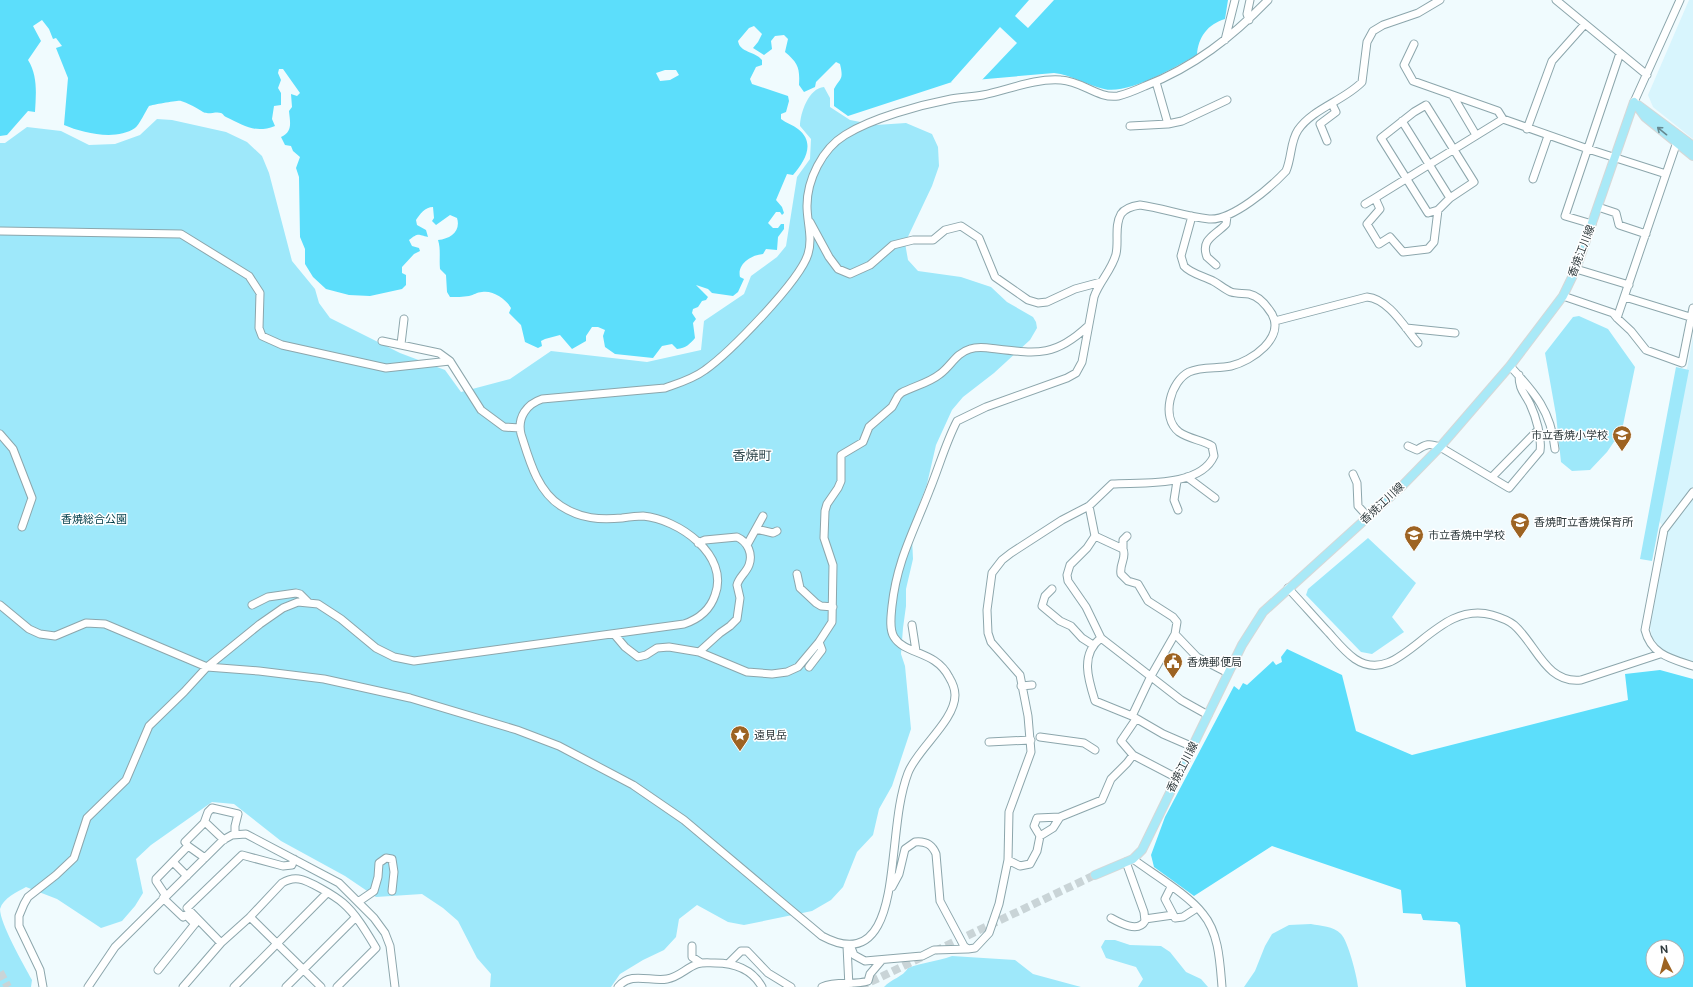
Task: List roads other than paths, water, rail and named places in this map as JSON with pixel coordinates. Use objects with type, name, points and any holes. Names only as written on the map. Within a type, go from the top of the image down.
[{"type":"main road","points":[[1634,102],[1644,117],[1693,156]]},
{"type":"main road","points":[[1634,102],[1650,112],[1693,146]]},
{"type":"main road","name":"香焼江川線","points":[[1095,875],[1130,860],[1144,846],[1228,673],[1263,612],[1368,517],[1440,447],[1510,366],[1563,296],[1576,269],[1634,102]]},
{"type":"street","points":[[1225,41],[1235,0]]},
{"type":"street","points":[[1248,20],[1247,14],[1250,0]]},
{"type":"street","points":[[43,987],[40,970],[20,930],[19,916],[28,897],[56,875],[74,858],[87,818],[126,780],[149,726],[207,667],[237,641],[283,608],[298,602],[318,604],[329,610],[376,648],[394,657],[414,661],[684,624],[694,621],[703,615],[713,600],[718,579],[713,558],[698,543],[664,520],[643,516],[598,519],[587,518],[560,506],[542,487],[528,458],[520,428],[520,422],[528,407],[542,398],[665,388],[684,382],[706,369],[736,343],[795,278],[808,254],[810,243],[808,190],[813,175],[821,160],[842,137],[857,128],[878,120],[950,100],[983,95],[1010,87],[1060,80],[1071,81],[1098,93],[1112,96],[1128,93],[1156,82],[1198,60],[1225,41],[1268,0]]},
{"type":"street","points":[[890,891],[899,815],[908,773],[913,762],[937,733],[955,699],[955,691],[948,674],[939,663],[930,656],[903,646],[893,634],[891,614],[895,584],[903,552],[955,425],[961,418],[973,412],[1055,383],[1076,373],[1082,362],[1094,298],[1101,282],[1114,262],[1118,245],[1118,226],[1120,216],[1126,210],[1140,205],[1210,219],[1227,216],[1244,206],[1280,177],[1289,162],[1293,141],[1299,128],[1362,82],[1367,42],[1373,31],[1383,25],[1418,13],[1440,0]]},
{"type":"street","points":[[1556,0],[1647,75]]},
{"type":"street","points":[[1634,102],[1680,0]]},
{"type":"street","points":[[1527,129],[1552,61],[1585,24]]},
{"type":"street","points":[[1414,44],[1404,65],[1413,81],[1498,111],[1503,119],[1527,129],[1666,174]]},
{"type":"street","points":[[1592,224],[1565,216],[1620,54]]},
{"type":"street","points":[[1156,82],[1168,124]]},
{"type":"street","points":[[1453,96],[1476,135]]},
{"type":"street","points":[[1130,126],[1168,124],[1182,121],[1227,100]]},
{"type":"street","points":[[1327,140],[1320,124],[1336,112],[1332,104]]},
{"type":"street","points":[[1426,105],[1453,150],[1474,182],[1450,198],[1438,210],[1428,213],[1381,138],[1402,121],[1426,105]]},
{"type":"street","points":[[1365,204],[1503,119]]},
{"type":"street","points":[[1402,121],[1450,198]]},
{"type":"street","points":[[1532,179],[1548,136]]},
{"type":"street","points":[[1617,318],[1676,142]]},
{"type":"street","points":[[1375,198],[1380,209],[1367,224],[1379,244],[1390,237],[1404,252],[1428,249],[1432,246],[1438,223],[1438,210]]},
{"type":"street","points":[[1598,207],[1616,213],[1619,225],[1646,234]]},
{"type":"street","points":[[849,946],[854,955],[865,961],[880,961],[922,956],[934,950],[975,948],[984,939],[992,926],[1008,860],[1010,812],[1031,756],[1028,716],[1019,672],[989,638],[987,610],[992,574],[1002,560],[1011,553],[1057,523],[1089,506],[1112,484],[1177,481],[1187,477],[1210,462],[1214,456],[1214,450],[1209,444],[1180,432],[1171,420],[1168,404],[1180,379],[1189,372],[1232,366],[1243,361],[1270,341],[1275,328],[1275,321],[1268,308],[1257,297],[1227,290],[1184,266],[1181,256],[1192,216]]},
{"type":"street","points":[[1216,265],[1207,257],[1206,244],[1209,237],[1226,224],[1227,216]]},
{"type":"street","points":[[808,218],[829,257],[838,269],[850,274],[870,265],[893,245],[913,240],[932,240],[945,230],[961,226],[979,238],[995,277],[1028,300],[1038,303],[1047,302],[1075,289],[1101,282]]},
{"type":"street","points":[[0,231],[181,234],[249,276],[260,293],[259,328],[262,336],[273,342],[386,368],[450,361]]},
{"type":"street","points":[[1576,269],[1629,285]]},
{"type":"street","points":[[1563,296],[1613,313],[1631,331],[1646,350],[1682,363],[1693,308]]},
{"type":"street","points":[[1275,321],[1324,307],[1368,297],[1378,299],[1387,306],[1418,343]]},
{"type":"street","points":[[1625,297],[1690,317]]},
{"type":"street","points":[[401,344],[404,319]]},
{"type":"street","points":[[614,634],[625,647],[638,658],[662,647],[682,648],[699,652],[736,669],[772,674],[787,672],[798,667],[819,642],[832,622],[833,565],[824,538],[825,511],[830,498],[838,488],[841,480],[840,461],[842,455],[863,442],[869,427],[892,407],[901,393],[939,375],[956,357],[967,350],[981,347],[1017,351],[1048,351],[1068,343],[1088,326]]},
{"type":"street","points":[[1406,328],[1455,333]]},
{"type":"street","points":[[382,341],[439,353],[450,361],[481,410],[504,427],[520,428]]},
{"type":"street","points":[[1510,366],[1544,406],[1553,431],[1555,449]]},
{"type":"street","points":[[1408,446],[1417,450],[1426,443],[1440,447],[1509,488],[1540,451],[1538,430],[1529,404],[1519,386],[1518,375]]},
{"type":"street","points":[[1492,477],[1538,430]]},
{"type":"street","points":[[0,434],[13,449],[32,498],[22,527]]},
{"type":"street","points":[[1353,474],[1357,483],[1358,506],[1368,517]]},
{"type":"street","points":[[1187,477],[1215,498]]},
{"type":"street","points":[[1177,481],[1174,500],[1178,510]]},
{"type":"street","points":[[1693,492],[1664,530],[1645,624],[1647,637],[1660,654],[1693,666]]},
{"type":"street","points":[[1089,506],[1095,536],[1087,548],[1070,565],[1067,574],[1068,581],[1086,607],[1101,638],[1181,700],[1208,715]]},
{"type":"street","points":[[747,545],[763,516]]},
{"type":"street","points":[[756,529],[773,533],[777,531]]},
{"type":"street","points":[[698,543],[733,536],[740,539],[747,545],[750,554],[749,564],[738,580],[737,585],[740,598],[737,619],[699,652]]},
{"type":"street","points":[[1095,536],[1123,549]]},
{"type":"street","points":[[1127,536],[1123,540],[1125,557],[1121,567],[1121,574],[1128,581],[1138,584],[1148,601],[1173,617],[1177,622],[1175,634],[1151,676],[1134,717],[1121,741],[1133,755],[1177,778]]},
{"type":"street","points":[[797,574],[800,588],[816,603],[822,606],[833,607]]},
{"type":"street","points":[[1288,588],[1347,653],[1369,666],[1378,667],[1394,661],[1436,628],[1449,620],[1478,613],[1491,615],[1514,625],[1553,673],[1568,681],[1581,680],[1660,654]]},
{"type":"street","points":[[1052,589],[1045,596],[1042,606],[1060,620],[1072,626],[1082,638],[1093,645]]},
{"type":"street","points":[[252,604],[268,598],[296,593],[300,594],[308,602]]},
{"type":"street","points":[[0,605],[30,629],[40,634],[55,636],[86,623],[105,624],[207,667],[259,671],[324,679],[402,696],[517,730],[559,746],[633,785],[684,820],[815,930],[830,940],[849,946],[866,940],[876,931],[890,891],[899,874],[905,850],[915,842],[921,841],[930,845],[936,854],[940,901],[957,934],[968,949]]},
{"type":"street","points":[[912,625],[916,651]]},
{"type":"street","points":[[1175,634],[1197,657],[1228,673]]},
{"type":"street","points":[[1101,638],[1093,645],[1086,671],[1095,701],[1134,717],[1193,747]]},
{"type":"street","points":[[808,667],[822,650],[819,642]]},
{"type":"street","points":[[1021,686],[1032,685]]},
{"type":"street","points":[[1040,737],[1084,743],[1095,750]]},
{"type":"street","points":[[989,742],[1031,740]]},
{"type":"street","points":[[1008,860],[1020,866],[1030,864],[1037,851],[1040,836],[1034,826],[1037,818],[1060,816],[1102,800],[1111,780],[1127,764],[1133,755]]},
{"type":"street","points":[[205,858],[188,846],[185,842],[205,822],[208,812],[212,808],[238,814],[235,834]]},
{"type":"street","points":[[1040,836],[1053,828],[1060,816]]},
{"type":"street","points":[[205,822],[224,840]]},
{"type":"street","points":[[88,987],[115,947],[205,858],[224,840],[235,834],[246,834],[339,883],[374,918],[385,933],[390,946],[395,987]]},
{"type":"street","points":[[188,846],[174,862],[156,878],[156,881],[165,897],[182,917],[186,915],[197,922],[221,943]]},
{"type":"street","points":[[197,922],[187,908],[242,855],[283,866],[292,865],[294,860]]},
{"type":"street","points":[[358,902],[374,891],[378,877],[379,863],[386,858],[392,860],[394,868],[392,891]]},
{"type":"street","points":[[1130,860],[1171,887],[1204,914],[1216,939],[1222,987]]},
{"type":"street","points":[[1111,918],[1131,926],[1144,924],[1145,919],[1130,860]]},
{"type":"street","points":[[174,862],[187,876]]},
{"type":"street","points":[[183,987],[221,943],[250,917],[282,883],[288,880],[302,879],[342,902],[376,948],[337,987]]},
{"type":"street","points":[[1171,887],[1165,899],[1175,918],[1183,917],[1197,908]]},
{"type":"street","points":[[234,987],[327,893]]},
{"type":"street","points":[[1145,919],[1173,915]]},
{"type":"street","points":[[250,917],[321,987]]},
{"type":"street","points":[[286,987],[355,918]]},
{"type":"street","points":[[158,970],[197,922]]},
{"type":"street","points":[[692,946],[692,957],[701,963]]},
{"type":"street","points":[[849,946],[849,985]]},
{"type":"street","points":[[729,963],[741,951],[747,951],[768,973],[791,987]]},
{"type":"street","points":[[822,987],[826,985],[849,985],[868,981],[870,974],[880,961]]},
{"type":"street","points":[[618,987],[622,982],[631,978],[669,979],[701,963],[729,963],[738,965],[748,971],[762,987]]},
{"type":"tunnel","points":[[935,951],[1095,875]]},
{"type":"tunnel","points":[[860,987],[924,956]]},
{"type":"tunnel","points":[[0,972],[8,987]]},
{"type":"place","name":"市立香焼小学校","points":[[1622,452]]},
{"type":"place","name":"香焼町立香焼保育所","points":[[1520,539]]},
{"type":"place","name":"市立香焼中学校","points":[[1414,552]]},
{"type":"place","name":"香焼郵便局","points":[[1173,679]]},
{"type":"place","name":"遠見岳","points":[[740,752]]},
{"type":"district","name":"香焼町","points":[[752,455]]},
{"type":"park label","name":"香焼総合公園","points":[[94,519]]}]
